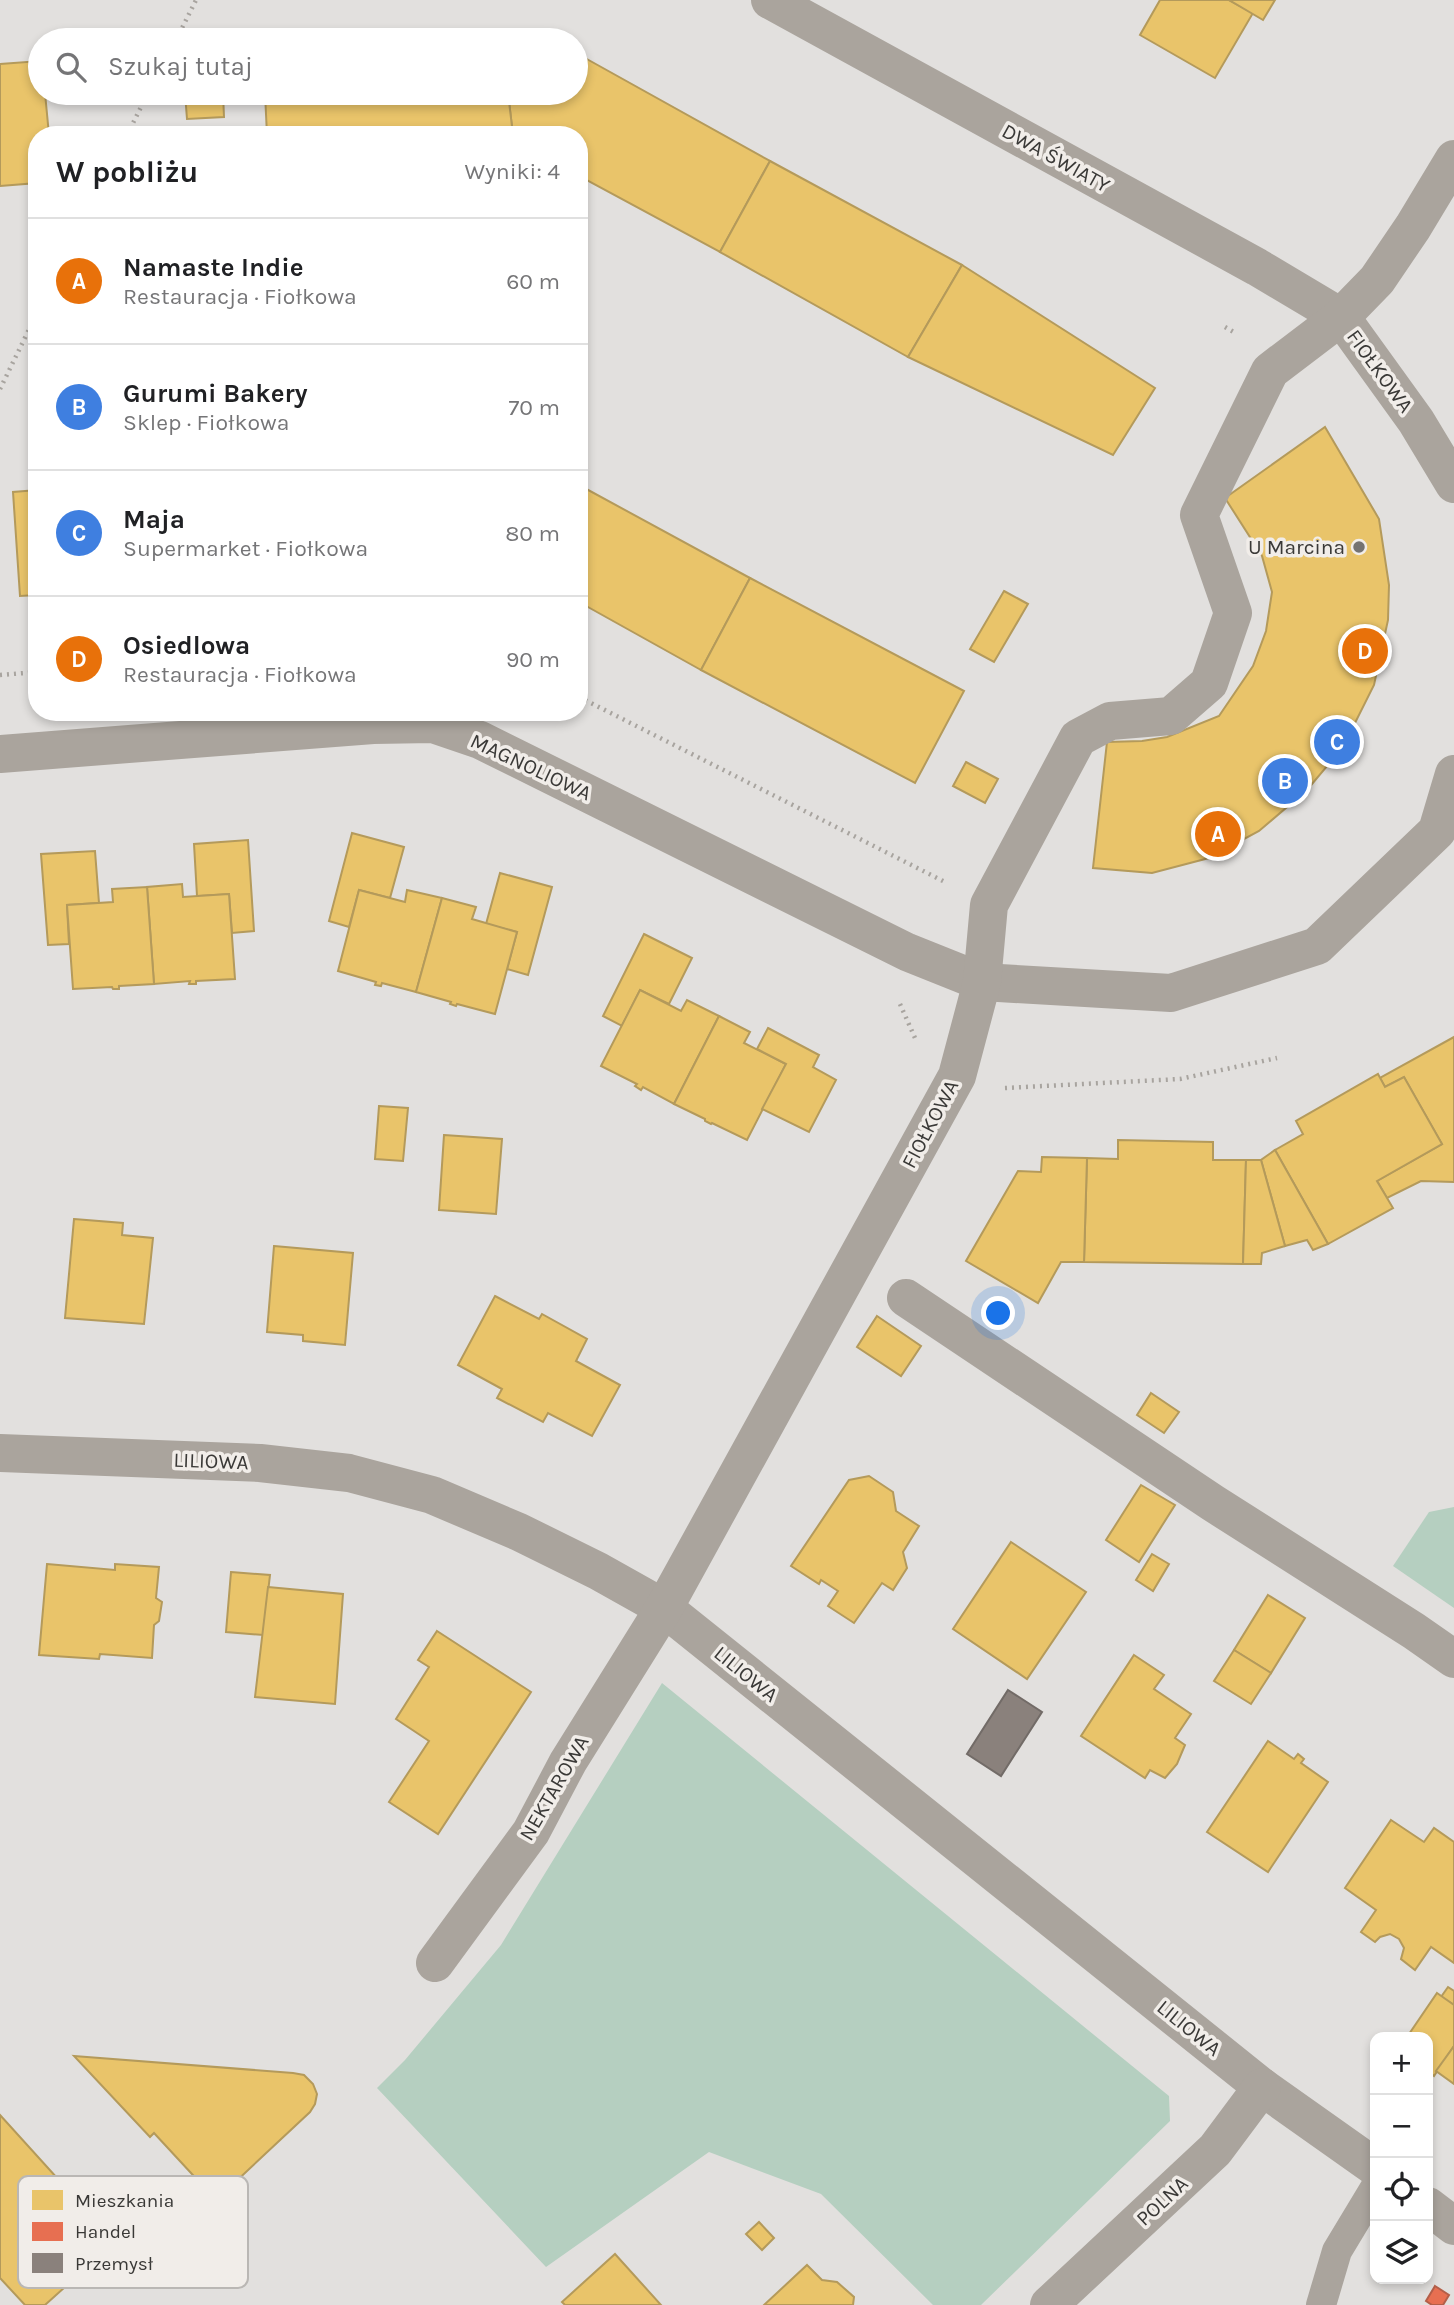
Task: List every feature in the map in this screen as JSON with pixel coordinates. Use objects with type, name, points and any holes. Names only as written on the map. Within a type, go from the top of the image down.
[{"type":"street","name":"DWA ŚWIATY","points":[[770,0],[1257,267],[1340,317]]},
{"type":"street","name":"FIOŁKOWA","points":[[1454,159],[1377,280],[1340,317],[1416,421],[1454,484]]},
{"type":"street","points":[[989,905],[1078,738],[1110,721],[1171,716],[1209,682],[1233,613],[1199,515],[1270,371],[1340,317]]},
{"type":"street","name":"MAGNOLIOWA","points":[[0,754],[373,725],[433,724],[480,740],[907,952],[982,982]]},
{"type":"street","points":[[982,982],[1171,993],[1317,946],[1445,836],[1454,774]]},
{"type":"street","name":"FIOŁKOWA","points":[[664,1608],[957,1076],[982,982],[989,905]]},
{"type":"street","points":[[906,1298],[1213,1503],[1454,1659]]},
{"type":"street","name":"LILIOWA","points":[[0,1453],[260,1463],[349,1473],[432,1495],[519,1532],[598,1571],[664,1608],[1262,2087],[1370,2163]]},
{"type":"street","name":"NEKTAROWA","points":[[435,1963],[531,1832],[568,1762],[664,1608]]},
{"type":"street","name":"POLNA","points":[[1049,2305],[1215,2150],[1262,2087]]},
{"type":"street","points":[[1433,2210],[1454,2226]]},
{"type":"lane","points":[[1321,2305],[1337,2250],[1370,2196]]},
{"type":"path","points":[[182,28],[196,0]]},
{"type":"path","points":[[132,126],[142,105]]},
{"type":"path","points":[[0,389],[28,331]]},
{"type":"path","points":[[0,675],[28,673]]},
{"type":"path","points":[[588,702],[989,905]]},
{"type":"path","points":[[999,1088],[1180,1079],[1277,1058]]},
{"type":"green space","points":[[1454,1507],[1454,1608],[1393,1566],[1429,1512]]},
{"type":"green space","points":[[662,1683],[1169,2096],[1170,2121],[981,2305],[933,2305],[821,2194],[709,2152],[546,2267],[377,2088],[405,2060],[501,1945]]},
{"type":"building: Mieszkania","points":[[1160,0],[1229,0],[1253,13],[1215,78],[1140,35]]},
{"type":"building: Mieszkania","points":[[1229,0],[1275,0],[1263,20]]},
{"type":"building: Mieszkania","points":[[588,60],[770,161],[720,252],[588,181],[588,126],[512,126],[509,105],[588,105]]},
{"type":"building: Mieszkania","points":[[28,62],[28,105],[46,105],[48,126],[28,126],[28,184],[0,186],[0,64]]},
{"type":"building: Mieszkania","points":[[186,105],[224,105],[224,117],[187,119]]},
{"type":"building: Mieszkania","points":[[266,105],[509,105],[512,126],[267,126]]},
{"type":"building: Mieszkania","points":[[770,161],[962,265],[908,357],[720,252]]},
{"type":"building: Mieszkania","points":[[962,265],[1155,388],[1113,455],[908,357]]},
{"type":"building: Mieszkania","points":[[1325,427],[1379,519],[1389,585],[1388,620],[1374,685],[1343,747],[1307,790],[1259,831],[1209,858],[1152,873],[1093,868],[1107,742],[1167,737],[1219,716],[1253,666],[1266,631],[1272,592],[1262,556],[1225,498]]},
{"type":"building: Mieszkania","points":[[588,490],[750,578],[701,670],[588,607]]},
{"type":"building: Mieszkania","points":[[28,491],[28,596],[20,596],[13,492]]},
{"type":"building: Mieszkania","points":[[750,578],[964,691],[915,783],[701,670]]},
{"type":"building: Mieszkania","points":[[1004,591],[1028,604],[994,662],[970,649]]},
{"type":"building: Mieszkania","points":[[966,762],[998,779],[985,803],[953,786]]},
{"type":"building: Mieszkania","points":[[352,833],[404,847],[390,898],[359,890],[349,927],[329,921]]},
{"type":"building: Mieszkania","points":[[248,840],[254,931],[232,933],[229,894],[197,896],[194,844]]},
{"type":"building: Mieszkania","points":[[95,851],[99,903],[67,905],[69,944],[48,945],[41,854]]},
{"type":"building: Mieszkania","points":[[500,873],[552,887],[528,975],[507,969],[517,932],[486,924]]},
{"type":"building: Mieszkania","points":[[182,884],[183,897],[229,894],[235,979],[196,981],[196,984],[189,984],[190,981],[154,984],[147,887]]},
{"type":"building: Mieszkania","points":[[147,887],[154,984],[119,986],[119,989],[73,989],[67,905],[113,902],[112,889]]},
{"type":"building: Mieszkania","points":[[359,890],[405,902],[407,890],[442,898],[416,992],[382,983],[381,986],[375,985],[376,982],[338,971]]},
{"type":"building: Mieszkania","points":[[442,898],[476,907],[472,919],[517,932],[495,1014],[457,1004],[456,1006],[450,1004],[451,1002],[416,992]]},
{"type":"building: Mieszkania","points":[[644,934],[692,958],[669,1004],[640,990],[622,1026],[603,1016]]},
{"type":"building: Mieszkania","points":[[640,990],[681,1011],[687,1000],[719,1016],[674,1104],[643,1087],[641,1090],[635,1086],[637,1084],[601,1066]]},
{"type":"building: Mieszkania","points":[[719,1016],[750,1032],[744,1043],[786,1064],[747,1140],[674,1104]]},
{"type":"building: Mieszkania","points":[[768,1028],[819,1055],[813,1067],[836,1080],[809,1132],[762,1109],[786,1064],[757,1049]]},
{"type":"building: Mieszkania","points":[[1454,1037],[1454,1182],[1421,1181],[1387,1198],[1377,1181],[1442,1144],[1404,1077],[1385,1087],[1380,1078]]},
{"type":"building: Mieszkania","points":[[1378,1074],[1385,1087],[1404,1077],[1442,1144],[1377,1181],[1393,1208],[1328,1244],[1275,1150],[1303,1134],[1296,1121]]},
{"type":"building: Mieszkania","points":[[379,1106],[408,1108],[403,1161],[375,1159]]},
{"type":"building: Mieszkania","points":[[444,1135],[502,1139],[496,1214],[439,1210]]},
{"type":"building: Mieszkania","points":[[1118,1140],[1213,1142],[1213,1160],[1246,1160],[1243,1264],[1084,1262],[1087,1158],[1118,1159]]},
{"type":"building: Mieszkania","points":[[1275,1150],[1328,1244],[1313,1250],[1307,1240],[1285,1246],[1261,1160]]},
{"type":"building: Mieszkania","points":[[1042,1157],[1087,1158],[1084,1262],[1061,1262],[1038,1303],[966,1261],[1018,1171],[1041,1172]]},
{"type":"building: Mieszkania","points":[[1246,1160],[1261,1160],[1285,1246],[1262,1253],[1261,1264],[1243,1264]]},
{"type":"building: Mieszkania","points":[[74,1219],[123,1223],[122,1235],[153,1238],[144,1324],[65,1318]]},
{"type":"building: Mieszkania","points":[[274,1246],[353,1253],[345,1345],[303,1341],[303,1335],[267,1332]]},
{"type":"building: Mieszkania","points":[[495,1296],[539,1319],[542,1314],[587,1339],[576,1361],[620,1385],[592,1436],[548,1413],[543,1422],[497,1398],[502,1389],[458,1365]]},
{"type":"building: Mieszkania","points":[[877,1316],[921,1346],[901,1376],[857,1347]]},
{"type":"building: Mieszkania","points":[[1151,1393],[1179,1412],[1164,1433],[1137,1415]]},
{"type":"building: Mieszkania","points":[[869,1476],[893,1492],[896,1511],[919,1526],[903,1552],[907,1568],[893,1590],[882,1583],[854,1623],[828,1606],[838,1591],[821,1580],[819,1584],[791,1566],[849,1480]]},
{"type":"building: Mieszkania","points":[[1141,1485],[1175,1505],[1139,1562],[1106,1540]]},
{"type":"building: Mieszkania","points":[[1011,1542],[1086,1592],[1027,1679],[953,1629]]},
{"type":"building: Mieszkania","points":[[1152,1554],[1169,1564],[1153,1591],[1136,1580]]},
{"type":"building: Mieszkania","points":[[47,1564],[115,1570],[115,1564],[159,1567],[156,1598],[162,1602],[159,1621],[154,1625],[152,1658],[100,1654],[99,1659],[39,1655]]},
{"type":"building: Mieszkania","points":[[231,1572],[270,1575],[263,1635],[226,1632]]},
{"type":"building: Mieszkania","points":[[268,1587],[343,1594],[335,1704],[255,1697]]},
{"type":"building: Mieszkania","points":[[1268,1595],[1305,1618],[1271,1673],[1234,1650]]},
{"type":"building: Mieszkania","points":[[437,1631],[531,1692],[438,1834],[389,1802],[429,1741],[396,1719],[429,1667],[418,1660]]},
{"type":"building: Mieszkania","points":[[1234,1650],[1271,1673],[1251,1704],[1214,1681]]},
{"type":"building: Mieszkania","points":[[1134,1655],[1164,1675],[1154,1689],[1191,1714],[1175,1738],[1185,1745],[1177,1764],[1165,1778],[1150,1770],[1145,1778],[1081,1736]]},
{"type":"building: Mieszkania","points":[[1268,1741],[1294,1759],[1298,1754],[1304,1759],[1301,1763],[1328,1782],[1268,1872],[1207,1832]]},
{"type":"building: Mieszkania","points":[[1391,1820],[1424,1842],[1434,1828],[1454,1842],[1454,1963],[1431,1947],[1415,1970],[1401,1959],[1404,1948],[1399,1939],[1390,1934],[1375,1942],[1361,1932],[1376,1910],[1345,1888]]},
{"type":"building: Mieszkania","points":[[1448,1987],[1454,1991],[1454,2005],[1441,1997]]},
{"type":"building: Mieszkania","points":[[1437,1993],[1454,2005],[1454,2046],[1434,2076],[1433,2032],[1410,2032]]},
{"type":"building: Mieszkania","points":[[1454,2046],[1454,2084],[1436,2071]]},
{"type":"building: Mieszkania","points":[[74,2056],[293,2073],[304,2075],[313,2084],[317,2094],[310,2112],[242,2176],[194,2176],[154,2133],[150,2137]]},
{"type":"building: Mieszkania","points":[[0,2115],[55,2176],[18,2176],[18,2288],[64,2288],[45,2305],[25,2305],[0,2278]]},
{"type":"building: Mieszkania","points":[[759,2222],[774,2238],[762,2250],[746,2234]]},
{"type":"building: Mieszkania","points":[[615,2254],[661,2305],[565,2305],[562,2302]]},
{"type":"building: Mieszkania","points":[[807,2265],[822,2280],[837,2282],[854,2297],[853,2305],[764,2305]]},
{"type":"building: Handel","points":[[1435,2286],[1449,2295],[1443,2305],[1432,2305],[1426,2301]]},
{"type":"building: Przemysł","points":[[1008,1690],[1042,1712],[1001,1776],[967,1754]]},
{"type":"place","name":"U Marcina","points":[[1359,547]]},
{"type":"place","name":"Osiedlowa","points":[[1365,651]]},
{"type":"place","name":"Maja","points":[[1337,742]]},
{"type":"place","name":"Gurumi Bakery","points":[[1285,781]]},
{"type":"place","name":"Namaste Indie","points":[[1218,834]]}]
